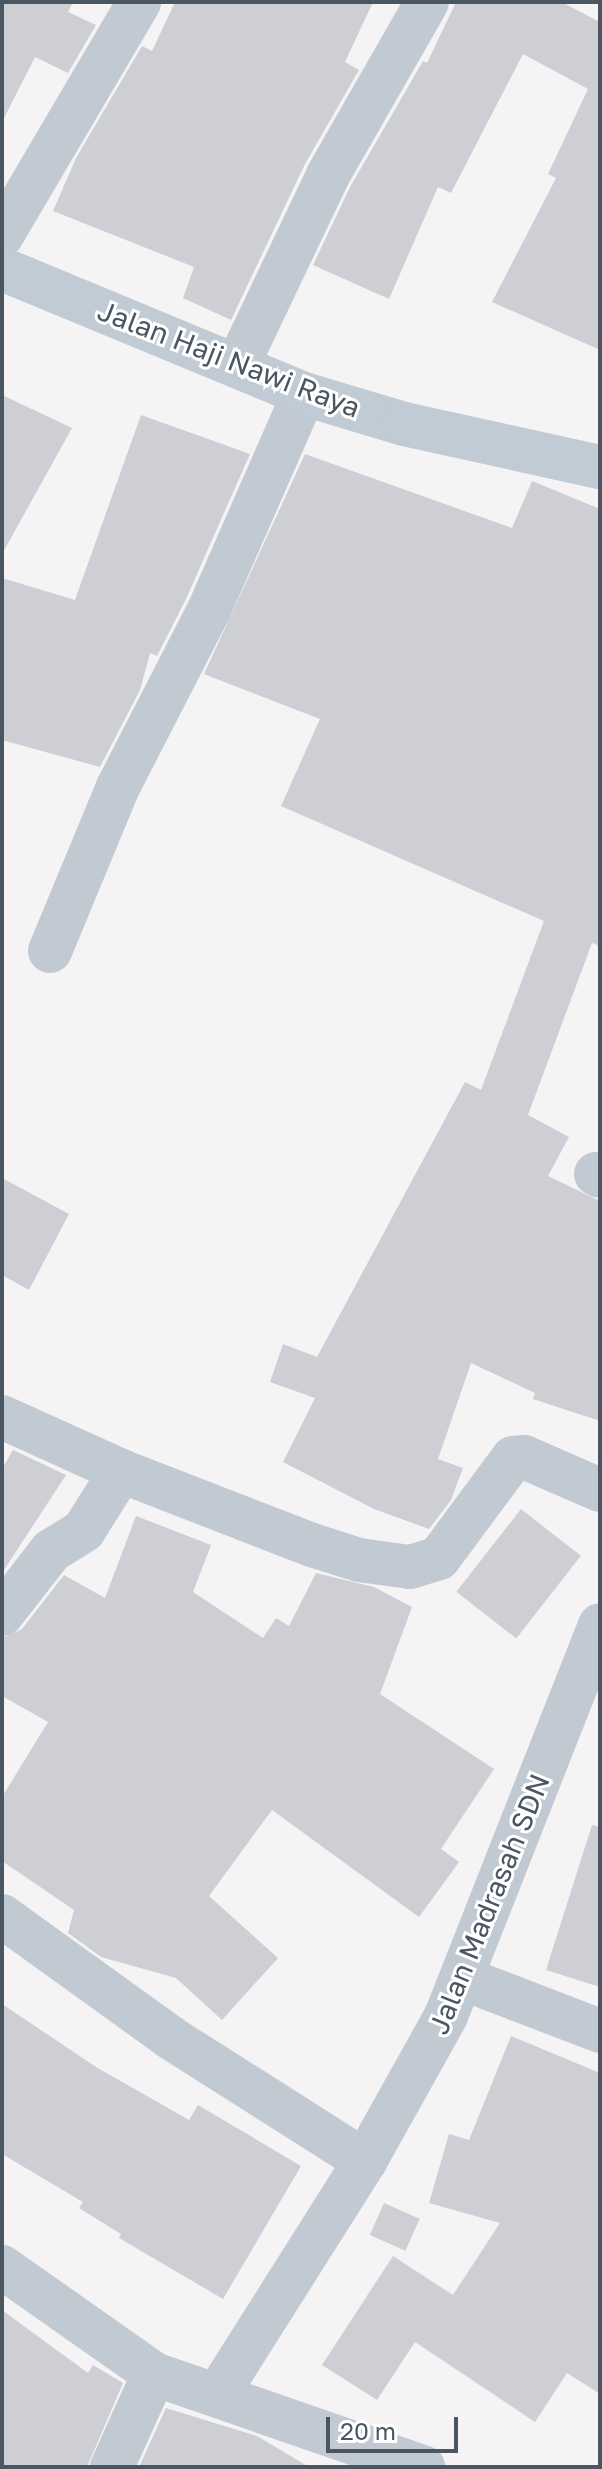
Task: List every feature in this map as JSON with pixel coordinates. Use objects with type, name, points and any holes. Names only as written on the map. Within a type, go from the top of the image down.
[{"type":"street","points":[[2,235],[139,2]]},
{"type":"street","points":[[238,364],[328,175],[427,2]]},
{"type":"street","name":"Jalan Haji Nawi Raya","points":[[2,269],[238,364],[304,394],[404,424],[600,467]]},
{"type":"street","points":[[50,951],[118,787],[209,610],[304,394]]},
{"type":"street","points":[[2,1417],[121,1471],[312,1545],[410,1567],[439,1558],[513,1458],[524,1457],[600,1490]]},
{"type":"street","points":[[2,1614],[51,1551],[84,1530],[121,1471]]},
{"type":"street","name":"Jalan Madrasah SDN","points":[[219,2392],[365,2161],[428,2052],[462,1978],[598,1640]]},
{"type":"street","points":[[2,1916],[171,2038],[365,2161]]},
{"type":"street","points":[[462,1978],[600,2031]]},
{"type":"street","points":[[2,2267],[154,2374],[219,2392],[423,2467]]},
{"type":"street","points":[[112,2467],[154,2374]]},
{"type":"building","points":[[2,2],[73,2],[68,12],[96,25],[68,73],[35,57],[2,122]]},
{"type":"building","points":[[175,2],[373,2],[345,62],[359,70],[305,164],[231,320],[183,298],[194,267],[53,211],[76,158],[142,46],[152,51]]},
{"type":"building","points":[[456,2],[561,2],[600,22],[600,350],[492,302],[556,178],[548,174],[588,89],[523,54],[451,193],[438,187],[389,299],[313,265],[350,187],[423,61],[427,63]]},
{"type":"building","points":[[2,395],[72,428],[2,554]]},
{"type":"building","points":[[141,415],[250,454],[186,599],[157,656],[150,653],[140,690],[100,767],[2,740],[2,578],[75,600]]},
{"type":"building","points":[[305,454],[512,528],[532,481],[600,509],[600,946],[592,943],[528,1115],[569,1137],[548,1176],[600,1201],[600,1421],[533,1399],[535,1393],[471,1363],[438,1459],[463,1468],[451,1500],[429,1529],[374,1509],[283,1462],[315,1398],[270,1382],[283,1344],[317,1357],[465,1082],[481,1090],[544,921],[281,806],[320,719],[204,674]]},
{"type":"building","points":[[2,1178],[69,1214],[29,1290],[2,1275]]},
{"type":"building","points":[[13,1450],[66,1475],[2,1573],[2,1469]]},
{"type":"building","points":[[521,1509],[581,1556],[516,1639],[456,1592]]},
{"type":"building","points":[[136,1516],[211,1545],[193,1592],[263,1638],[276,1618],[289,1626],[316,1573],[374,1587],[412,1607],[380,1694],[494,1769],[441,1849],[459,1862],[419,1917],[272,1810],[209,1896],[278,1958],[222,2020],[176,1978],[101,1957],[68,1933],[74,1910],[2,1861],[2,1797],[48,1722],[2,1696],[2,1638],[22,1629],[64,1575],[105,1598]]},
{"type":"building","points":[[592,1825],[600,1827],[600,1987],[546,1970]]},
{"type":"building","points":[[2,2004],[96,2067],[189,2120],[198,2105],[301,2166],[223,2299],[119,2238],[121,2234],[79,2208],[83,2202],[2,2154]]},
{"type":"building","points":[[511,2036],[600,2073],[600,2394],[567,2373],[535,2422],[415,2342],[377,2400],[322,2365],[393,2256],[453,2295],[500,2223],[429,2203],[449,2134],[469,2140]]},
{"type":"building","points":[[384,2203],[420,2219],[405,2251],[370,2235]]},
{"type":"building","points":[[2,2310],[88,2373],[93,2365],[123,2383],[87,2467],[2,2467]]},
{"type":"building","points":[[166,2408],[257,2436],[309,2467],[139,2467]]}]
